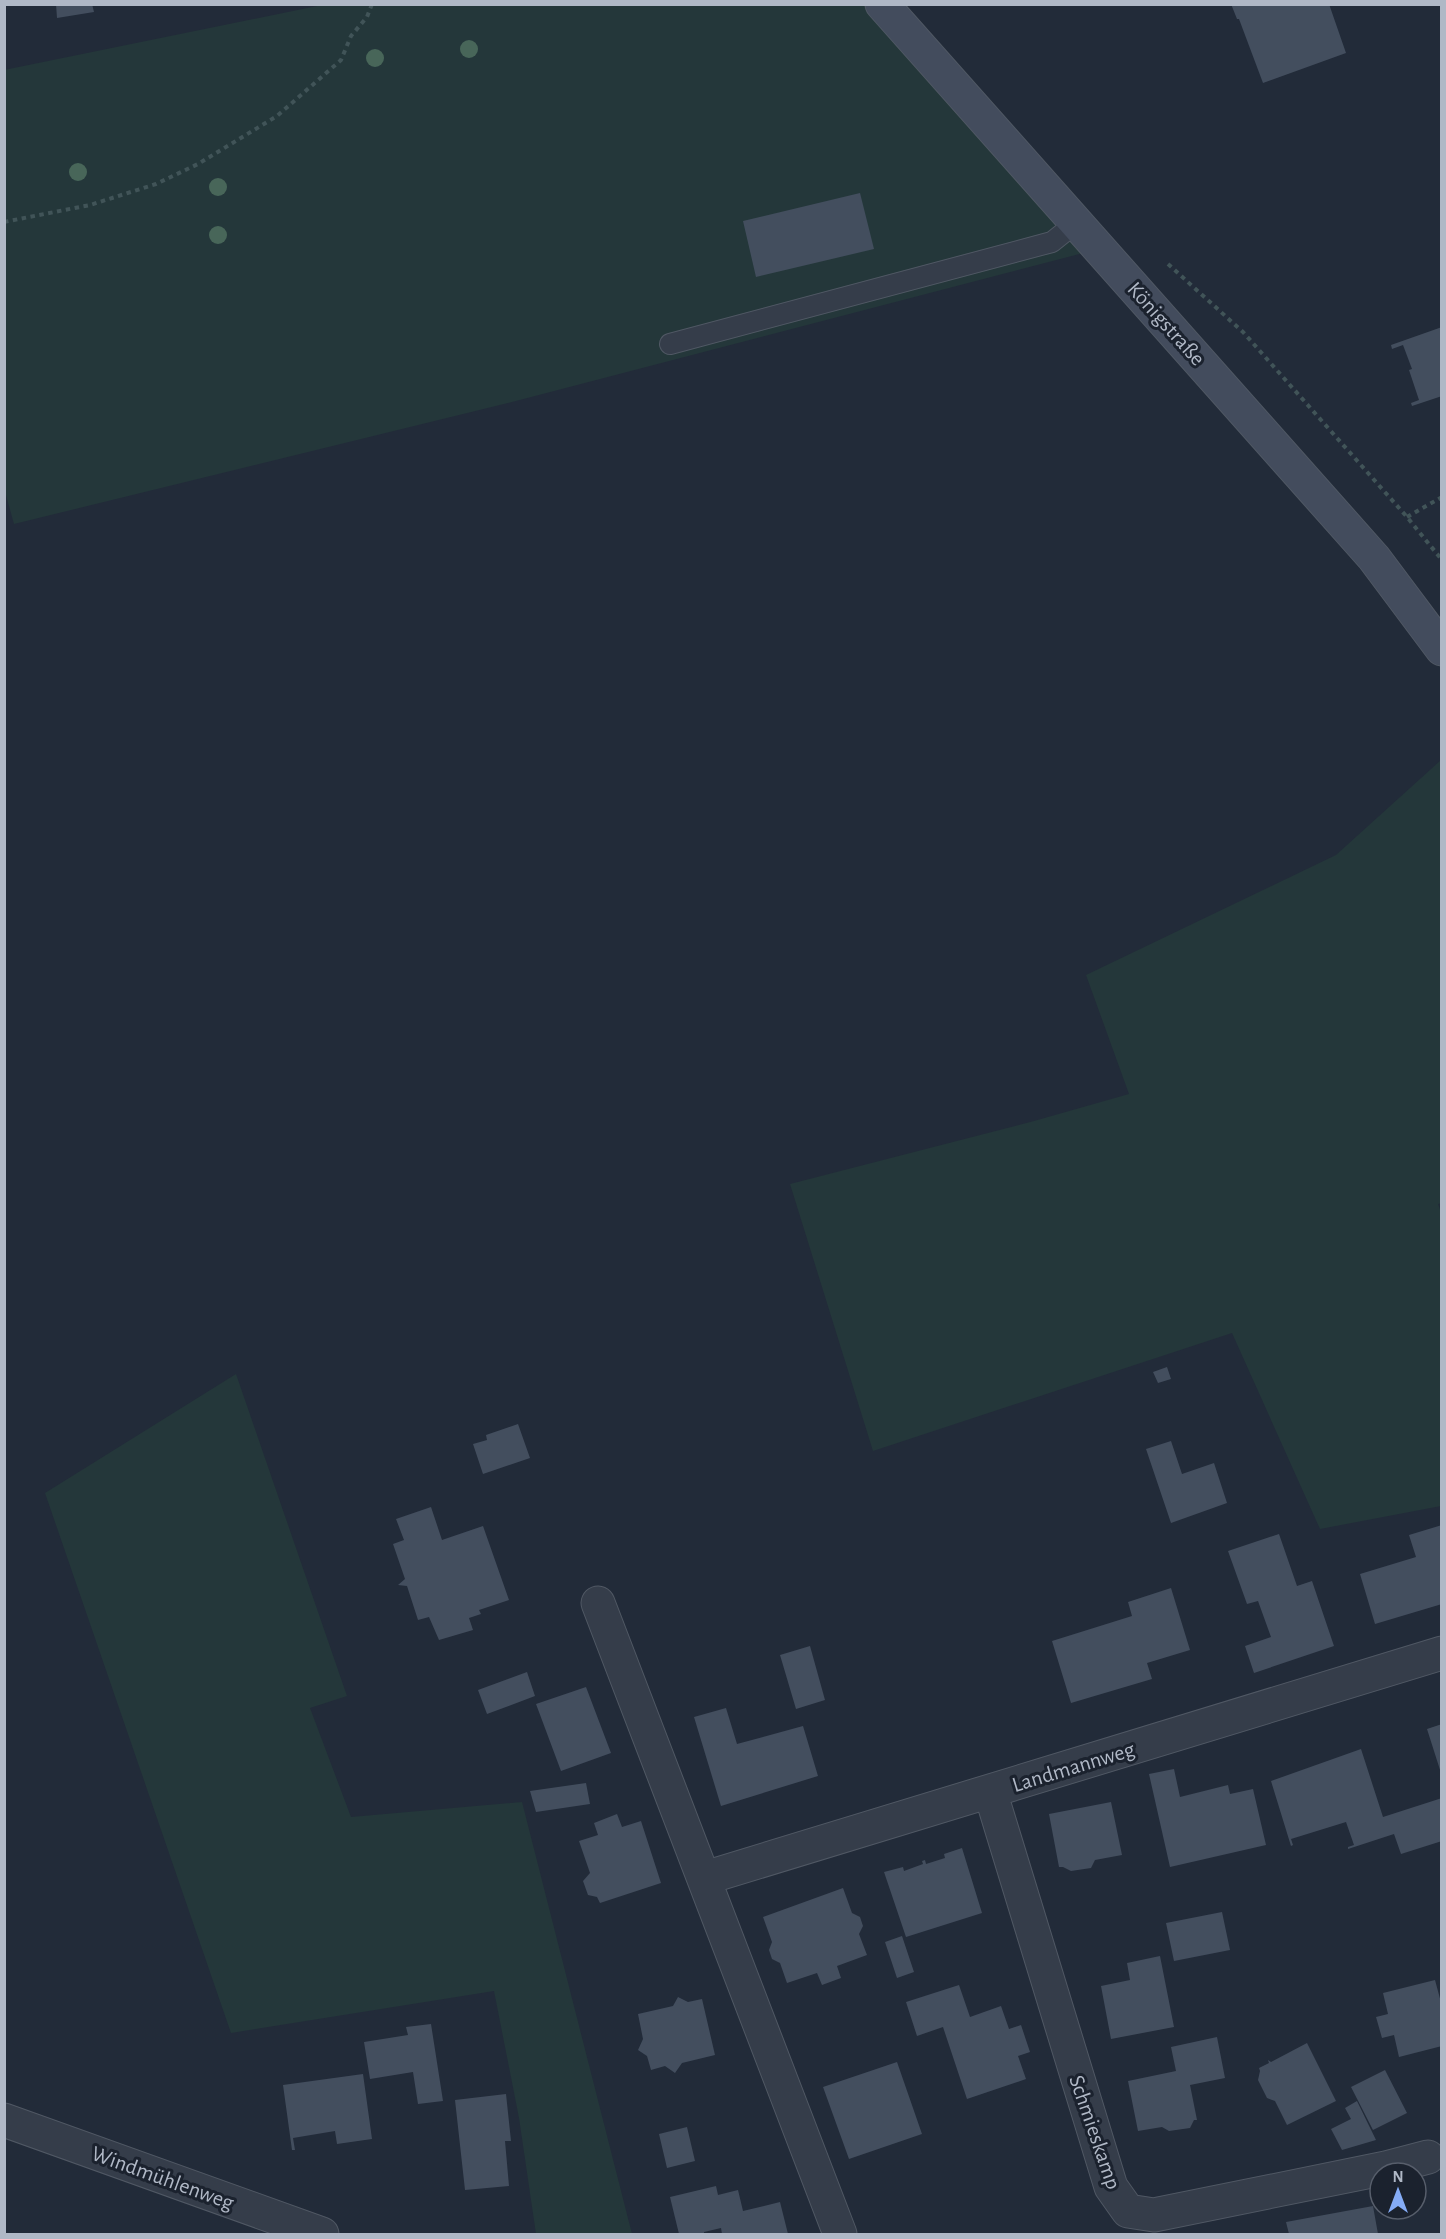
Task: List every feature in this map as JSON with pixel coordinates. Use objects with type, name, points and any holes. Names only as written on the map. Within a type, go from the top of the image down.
[{"type":"main road","name":"Königstraße","points":[[892,8],[1077,222],[1374,558],[1442,649]]},
{"type":"street","points":[[598,1603],[840,2235]]},
{"type":"street","name":"Landmannweg","points":[[705,1878],[1442,1653]]},
{"type":"street","name":"Schmieskamp","points":[[990,1791],[1111,2187],[1128,2211],[1154,2215],[1386,2168],[1428,2157]]},
{"type":"street","name":"Windmühlenweg","points":[[4,2120],[322,2235]]},
{"type":"lane","points":[[670,344],[1052,242],[1077,222]]},
{"type":"path","points":[[4,222],[90,205],[156,184],[198,164],[277,116],[341,60],[351,36],[367,16],[372,4]]},
{"type":"path","points":[[1160,256],[1243,332],[1407,517],[1442,560]]},
{"type":"path","points":[[1407,517],[1442,496]]},
{"type":"shaded area","points":[[322,5],[869,5],[1091,251],[512,402],[14,524],[4,488],[4,70]]},
{"type":"shaded area","points":[[1441,760],[1442,1203],[1438,1204],[1442,1215],[1441,1506],[1320,1529],[1232,1333],[873,1451],[790,1184],[1129,1094],[1086,975],[1336,855]]},
{"type":"shaded area","points":[[236,1374],[347,1696],[310,1708],[351,1817],[522,1802],[632,2234],[536,2234],[519,2118],[494,1991],[231,2033],[45,1493]]},
{"type":"building","points":[[56,4],[92,4],[94,12],[57,18]]},
{"type":"building","points":[[1231,4],[1329,4],[1346,53],[1263,83]]},
{"type":"building","points":[[860,193],[874,249],[756,277],[743,221]]},
{"type":"building","points":[[1442,327],[1442,396],[1412,406],[1411,403],[1419,400],[1409,370],[1412,369],[1403,345],[1392,349],[1391,345]]},
{"type":"building","points":[[1167,1367],[1171,1379],[1158,1383],[1153,1372]]},
{"type":"building","points":[[518,1424],[530,1458],[483,1474],[473,1444],[487,1440],[486,1435]]},
{"type":"building","points":[[1171,1441],[1182,1474],[1214,1463],[1227,1503],[1171,1523],[1146,1449]]},
{"type":"building","points":[[431,1507],[442,1540],[483,1526],[509,1600],[479,1610],[481,1614],[469,1618],[473,1630],[439,1640],[429,1617],[418,1620],[407,1586],[398,1585],[405,1579],[393,1544],[404,1540],[396,1519]]},
{"type":"building","points":[[1442,1525],[1442,1604],[1375,1624],[1360,1574],[1416,1557],[1409,1535]]},
{"type":"building","points":[[1279,1534],[1297,1586],[1312,1581],[1334,1646],[1254,1673],[1245,1646],[1271,1637],[1258,1601],[1247,1604],[1228,1551]]},
{"type":"building","points":[[1171,1588],[1190,1650],[1147,1663],[1152,1679],[1071,1703],[1052,1641],[1132,1616],[1128,1602]]},
{"type":"building","points":[[810,1646],[825,1700],[796,1709],[780,1655]]},
{"type":"building","points":[[527,1672],[535,1696],[487,1714],[478,1690]]},
{"type":"building","points":[[586,1687],[611,1753],[561,1771],[536,1704]]},
{"type":"building","points":[[726,1708],[737,1744],[803,1726],[818,1776],[721,1806],[694,1717]]},
{"type":"building","points":[[1442,1724],[1442,1773],[1441,1773],[1427,1729]]},
{"type":"building","points":[[1361,1749],[1383,1817],[1442,1798],[1442,1841],[1401,1854],[1394,1834],[1348,1849],[1354,1845],[1346,1822],[1291,1839],[1293,1845],[1291,1846],[1271,1781]]},
{"type":"building","points":[[1174,1769],[1180,1797],[1228,1785],[1230,1794],[1253,1789],[1266,1845],[1170,1867],[1149,1774]]},
{"type":"building","points":[[586,1783],[590,1804],[536,1812],[530,1791]]},
{"type":"building","points":[[1111,1802],[1122,1855],[1095,1860],[1091,1868],[1071,1871],[1059,1867],[1049,1814]]},
{"type":"building","points":[[617,1814],[622,1827],[641,1821],[661,1883],[600,1903],[597,1897],[588,1895],[583,1881],[590,1873],[579,1841],[598,1835],[594,1823]]},
{"type":"building","points":[[962,1848],[982,1913],[906,1937],[884,1872],[903,1867],[904,1871],[923,1864],[922,1861],[925,1860],[926,1864],[945,1858],[944,1854]]},
{"type":"building","points":[[843,1888],[852,1913],[860,1917],[863,1926],[859,1934],[867,1955],[837,1966],[841,1978],[822,1985],[817,1973],[787,1983],[780,1963],[772,1959],[769,1950],[772,1942],[763,1917]]},
{"type":"building","points":[[1222,1912],[1230,1950],[1174,1961],[1166,1923]]},
{"type":"building","points":[[902,1936],[914,1972],[897,1978],[885,1942]]},
{"type":"building","points":[[1160,1956],[1174,2027],[1111,2039],[1101,1986],[1130,1980],[1127,1963]]},
{"type":"building","points":[[1435,1980],[1442,2006],[1442,2046],[1399,2057],[1394,2035],[1382,2038],[1376,2017],[1388,2014],[1383,1993]]},
{"type":"building","points":[[959,1985],[970,2017],[1001,2006],[1009,2029],[1021,2025],[1030,2052],[1018,2056],[1026,2079],[967,2099],[943,2027],[917,2036],[906,2002]]},
{"type":"building","points":[[678,1997],[688,2002],[702,1999],[715,2055],[682,2063],[675,2073],[665,2066],[651,2070],[647,2056],[638,2050],[643,2039],[638,2014],[673,2006]]},
{"type":"building","points":[[431,2024],[443,2101],[418,2104],[413,2072],[370,2079],[364,2042],[408,2035],[406,2027]]},
{"type":"building","points":[[1217,2037],[1225,2078],[1190,2085],[1197,2120],[1194,2120],[1190,2128],[1169,2131],[1162,2127],[1138,2131],[1128,2081],[1176,2071],[1171,2047]]},
{"type":"building","points":[[1307,2043],[1336,2101],[1287,2125],[1275,2101],[1267,2098],[1258,2080],[1259,2068],[1269,2063],[1268,2060],[1271,2062]]},
{"type":"building","points":[[897,2062],[922,2134],[849,2159],[823,2087]]},
{"type":"building","points":[[1385,2070],[1407,2113],[1373,2130],[1351,2087]]},
{"type":"building","points":[[363,2074],[372,2139],[337,2144],[335,2131],[293,2138],[295,2150],[292,2150],[283,2085]]},
{"type":"building","points":[[506,2094],[511,2141],[505,2141],[509,2186],[465,2190],[455,2100]]},
{"type":"building","points":[[1357,2101],[1376,2140],[1342,2150],[1331,2129],[1351,2119],[1345,2108]]},
{"type":"building","points":[[687,2127],[695,2161],[667,2168],[659,2134]]},
{"type":"building","points":[[716,2186],[718,2195],[738,2190],[743,2211],[780,2202],[788,2234],[722,2234],[721,2228],[704,2232],[704,2234],[679,2234],[670,2197]]},
{"type":"building","points":[[1368,2207],[1368,2221],[1376,2221],[1378,2234],[1289,2234],[1286,2222]]}]
